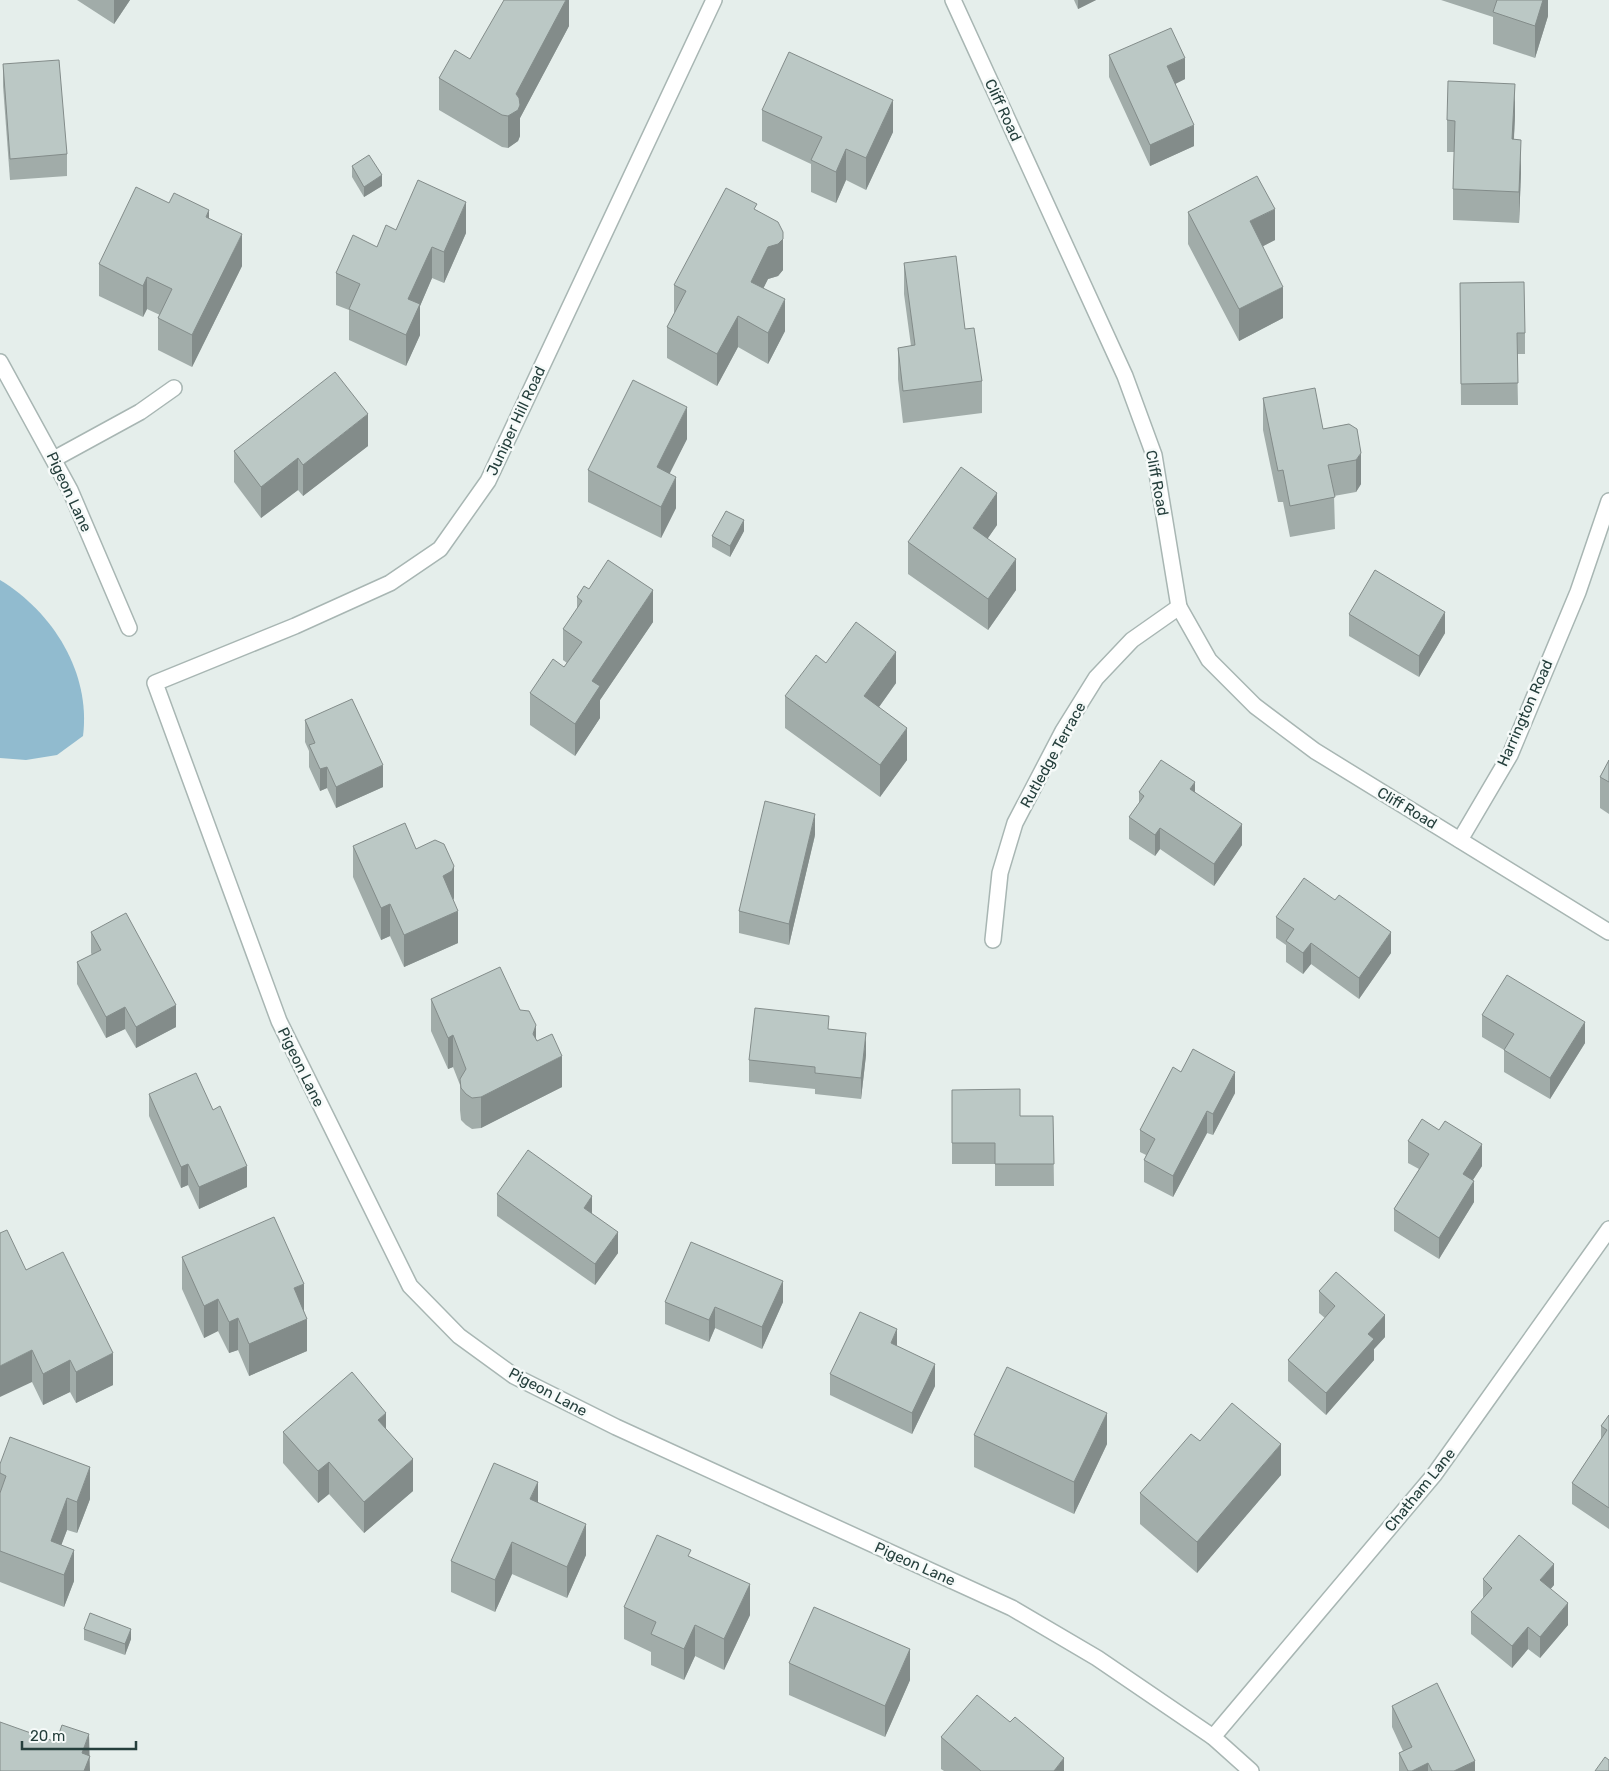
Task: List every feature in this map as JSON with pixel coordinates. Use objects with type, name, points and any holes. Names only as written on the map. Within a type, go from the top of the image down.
[{"type":"street","name":"Juniper Hill Road","points":[[155,682],[295,626],[390,583],[440,549],[488,481],[714,0]]},
{"type":"street","name":"Cliff Road","points":[[952,0],[1125,376],[1154,455],[1179,607],[1209,660],[1255,706],[1315,751],[1460,840]]},
{"type":"street","name":"Pigeon Lane","points":[[0,362],[70,490],[129,628]]},
{"type":"street","points":[[54,459],[140,412],[174,388]]},
{"type":"street","name":"Harrington Road","points":[[1460,840],[1510,754],[1578,592],[1609,501]]},
{"type":"street","name":"Rutledge Terrace","points":[[993,940],[1000,873],[1015,823],[1062,730],[1096,678],[1132,640],[1179,607]]},
{"type":"street","name":"Pigeon Lane","points":[[155,682],[279,1021],[410,1286],[460,1336],[514,1376],[616,1427],[1012,1608],[1097,1658],[1213,1737],[1251,1771]]},
{"type":"street","points":[[1460,840],[1609,932]]},
{"type":"street","name":"Chatham Lane","points":[[1213,1737],[1434,1475],[1609,1229]]},
{"type":"water","points":[[0,580],[19,593],[52,627],[74,667],[81,690],[84,713],[83,736],[57,755],[26,760],[0,758]]},
{"type":"building","points":[[504,0],[566,0],[516,94],[520,105],[518,110],[508,116],[502,115],[439,78],[455,50],[470,59]]},
{"type":"building","points":[[1497,0],[1543,0],[1535,26],[1493,12]]},
{"type":"building","points":[[1171,28],[1185,58],[1167,66],[1194,125],[1150,145],[1109,55]]},
{"type":"building","points":[[789,52],[893,100],[866,158],[846,149],[836,172],[811,160],[822,137],[762,110]]},
{"type":"building","points":[[59,60],[67,154],[10,159],[3,64]]},
{"type":"building","points":[[1448,81],[1515,84],[1512,139],[1521,140],[1519,192],[1453,189],[1455,121],[1447,120]]},
{"type":"building","points":[[369,155],[382,175],[364,187],[352,166]]},
{"type":"building","points":[[1257,176],[1275,209],[1250,221],[1283,287],[1239,309],[1188,212]]},
{"type":"building","points":[[418,180],[466,202],[444,252],[432,247],[408,299],[420,304],[406,335],[349,309],[360,284],[336,273],[353,235],[377,247],[386,225],[396,230]]},
{"type":"building","points":[[136,187],[169,203],[174,193],[209,210],[206,217],[242,234],[192,335],[158,318],[172,289],[147,277],[143,286],[99,264]]},
{"type":"building","points":[[726,188],[757,204],[754,209],[778,222],[783,232],[783,239],[778,244],[768,247],[751,282],[785,299],[768,333],[738,316],[717,354],[667,327],[686,291],[674,285]]},
{"type":"building","points":[[956,256],[965,329],[974,328],[982,381],[903,391],[898,348],[915,345],[904,263]]},
{"type":"building","points":[[1524,282],[1525,333],[1517,333],[1518,383],[1461,384],[1460,283]]},
{"type":"building","points":[[335,372],[368,414],[303,465],[298,458],[261,487],[234,451]]},
{"type":"building","points":[[633,380],[687,407],[657,467],[676,477],[661,507],[588,470]]},
{"type":"building","points":[[1315,388],[1323,429],[1349,424],[1357,429],[1361,453],[1356,460],[1328,465],[1335,497],[1290,506],[1283,470],[1278,471],[1263,398]]},
{"type":"building","points":[[961,467],[997,493],[973,528],[1016,559],[988,599],[908,542]]},
{"type":"building","points":[[726,511],[744,520],[730,546],[712,536]]},
{"type":"building","points":[[608,560],[653,590],[592,681],[600,686],[575,724],[530,693],[553,659],[564,667],[582,642],[563,629],[582,601],[577,597],[584,586],[589,589]]},
{"type":"building","points":[[1375,570],[1445,612],[1419,656],[1349,614]]},
{"type":"building","points":[[856,622],[896,652],[864,696],[907,728],[880,765],[785,696],[816,655],[826,663]]},
{"type":"building","points":[[352,699],[383,765],[336,787],[327,767],[320,769],[309,745],[315,743],[305,720]]},
{"type":"building","points":[[1161,760],[1195,782],[1190,789],[1242,824],[1214,864],[1160,828],[1155,835],[1129,817],[1144,796],[1139,792]]},
{"type":"building","points":[[1609,760],[1609,782],[1600,777]]},
{"type":"building","points":[[765,801],[815,814],[789,924],[739,911]]},
{"type":"building","points":[[405,823],[416,849],[435,840],[444,844],[454,866],[452,871],[443,876],[458,911],[404,935],[390,904],[381,908],[353,846]]},
{"type":"building","points":[[1304,878],[1335,900],[1339,895],[1391,932],[1359,978],[1311,943],[1303,953],[1286,941],[1294,929],[1276,917]]},
{"type":"building","points":[[126,913],[176,1005],[136,1027],[125,1007],[106,1017],[77,962],[101,950],[91,932]]},
{"type":"building","points":[[500,967],[520,1010],[529,1011],[536,1025],[533,1034],[537,1041],[552,1034],[562,1056],[481,1097],[472,1098],[461,1088],[460,1079],[466,1069],[453,1035],[448,1038],[431,999]]},
{"type":"building","points":[[1507,975],[1585,1022],[1550,1078],[1504,1050],[1514,1034],[1482,1015]]},
{"type":"building","points":[[755,1008],[829,1016],[828,1029],[866,1033],[861,1078],[815,1073],[815,1067],[749,1060]]},
{"type":"building","points":[[1193,1049],[1235,1072],[1213,1114],[1207,1111],[1173,1176],[1144,1160],[1155,1139],[1140,1130],[1173,1067],[1181,1072]]},
{"type":"building","points":[[196,1073],[213,1110],[220,1106],[247,1166],[199,1187],[188,1164],[181,1167],[149,1094]]},
{"type":"building","points":[[1020,1089],[1020,1116],[1053,1116],[1054,1164],[995,1164],[995,1143],[952,1143],[952,1090]]},
{"type":"building","points":[[1422,1119],[1439,1130],[1445,1121],[1482,1144],[1463,1174],[1474,1181],[1439,1238],[1394,1209],[1429,1154],[1408,1141]]},
{"type":"building","points":[[528,1150],[592,1196],[584,1208],[618,1232],[595,1264],[497,1194]]},
{"type":"building","points":[[274,1217],[304,1284],[294,1288],[307,1319],[249,1344],[238,1318],[229,1322],[218,1299],[204,1306],[182,1257]]},
{"type":"building","points":[[7,1230],[26,1270],[63,1252],[113,1353],[76,1372],[70,1360],[43,1374],[32,1350],[0,1366],[0,1233]]},
{"type":"building","points":[[691,1242],[783,1281],[762,1327],[715,1307],[709,1320],[665,1302]]},
{"type":"building","points":[[1336,1272],[1385,1315],[1368,1334],[1374,1339],[1326,1393],[1288,1360],[1335,1306],[1319,1291]]},
{"type":"building","points":[[860,1312],[897,1329],[891,1343],[935,1364],[912,1413],[830,1374]]},
{"type":"building","points":[[1007,1367],[1107,1413],[1074,1482],[974,1435]]},
{"type":"building","points":[[352,1372],[386,1413],[378,1420],[413,1459],[364,1502],[329,1462],[318,1471],[283,1432]]},
{"type":"building","points":[[1232,1403],[1281,1444],[1197,1542],[1140,1493],[1191,1434],[1200,1441]]},
{"type":"building","points":[[1609,1415],[1609,1508],[1572,1483],[1607,1430],[1601,1426]]},
{"type":"building","points":[[10,1437],[90,1467],[77,1502],[67,1498],[51,1541],[74,1550],[64,1575],[0,1551],[0,1493],[6,1476],[0,1473],[0,1464]]},
{"type":"building","points":[[494,1463],[538,1482],[530,1499],[586,1524],[567,1567],[512,1542],[495,1580],[451,1561]]},
{"type":"building","points":[[657,1535],[691,1550],[688,1556],[750,1584],[724,1639],[695,1625],[684,1649],[651,1634],[656,1622],[624,1607]]},
{"type":"building","points":[[1519,1535],[1554,1564],[1540,1580],[1568,1603],[1540,1637],[1528,1627],[1512,1646],[1471,1612],[1492,1588],[1483,1579]]},
{"type":"building","points":[[814,1607],[910,1649],[885,1706],[789,1663]]},
{"type":"building","points":[[90,1613],[131,1629],[125,1644],[84,1629]]},
{"type":"building","points":[[1437,1683],[1475,1761],[1454,1771],[1432,1771],[1428,1763],[1408,1771],[1399,1753],[1412,1747],[1392,1706]]},
{"type":"building","points":[[977,1695],[1010,1722],[1015,1717],[1064,1758],[1054,1771],[981,1771],[941,1737]]},
{"type":"building","points":[[0,1722],[56,1742],[62,1725],[89,1734],[82,1753],[90,1756],[84,1771],[0,1771]]},
{"type":"building","points":[[1605,1757],[1609,1760],[1609,1771],[1595,1771]]}]
